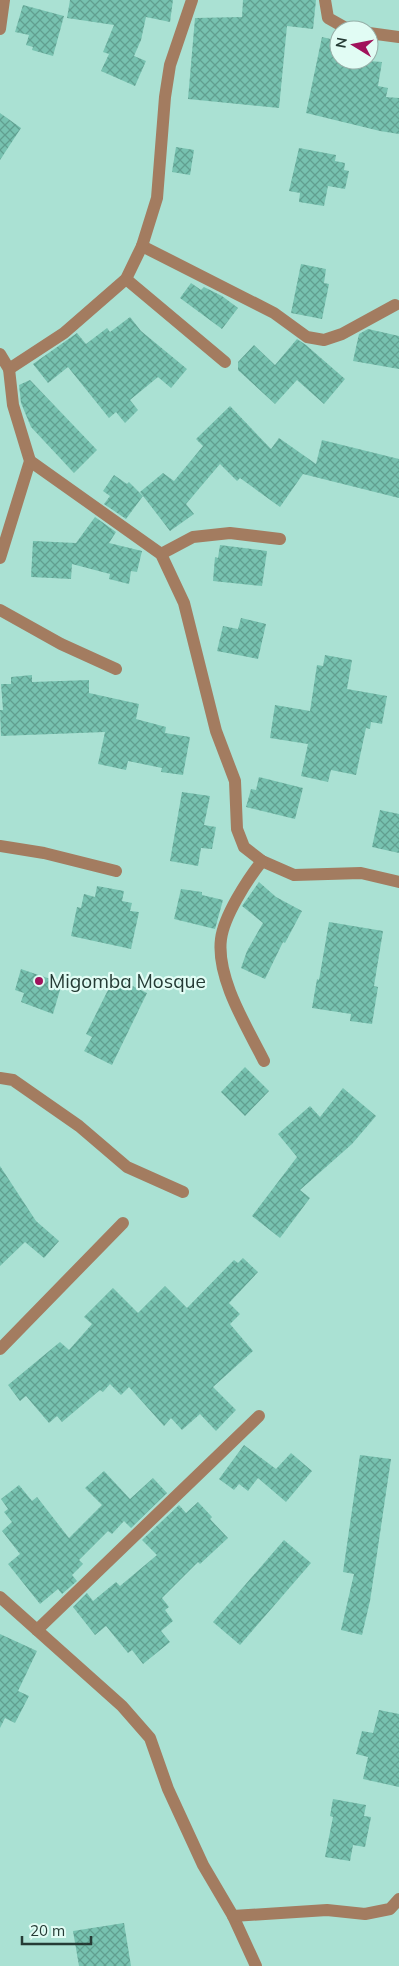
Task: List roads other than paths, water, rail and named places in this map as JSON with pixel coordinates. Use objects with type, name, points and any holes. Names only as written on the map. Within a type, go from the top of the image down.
[{"type":"street","points":[[0,29],[4,0]]},
{"type":"street","points":[[9,369],[64,333],[126,279],[142,246],[157,198],[165,97],[170,65],[192,0]]},
{"type":"street","points":[[325,0],[328,18],[332,20]]},
{"type":"street","points":[[379,34],[399,37]]},
{"type":"street","points":[[142,246],[274,313],[307,337],[324,340],[342,334],[395,305]]},
{"type":"street","points":[[126,279],[225,362]]},
{"type":"street","points":[[0,354],[9,369],[12,405],[30,461],[0,558]]},
{"type":"street","points":[[30,461],[161,554],[184,603],[216,732],[235,781],[236,829],[244,847],[262,861],[294,875],[362,873],[399,882]]},
{"type":"street","points":[[161,554],[193,537],[230,533],[280,539]]},
{"type":"street","points":[[0,610],[60,644],[116,669]]},
{"type":"street","points":[[0,846],[44,853],[116,872]]},
{"type":"street","points":[[262,861],[249,878],[230,912],[221,938],[220,958],[233,996],[264,1061]]},
{"type":"street","points":[[0,1078],[13,1080],[79,1126],[127,1167],[183,1192]]},
{"type":"street","points":[[0,1349],[123,1223]]},
{"type":"street","points":[[37,1630],[259,1416]]},
{"type":"street","points":[[0,1597],[122,1706],[150,1738],[168,1789],[203,1865],[233,1916],[256,1966]]},
{"type":"street","points":[[233,1916],[327,1910],[365,1914],[390,1909],[399,1899]]},
{"type":"place","name":"Migomba Mosque","points":[[39,981]]}]
